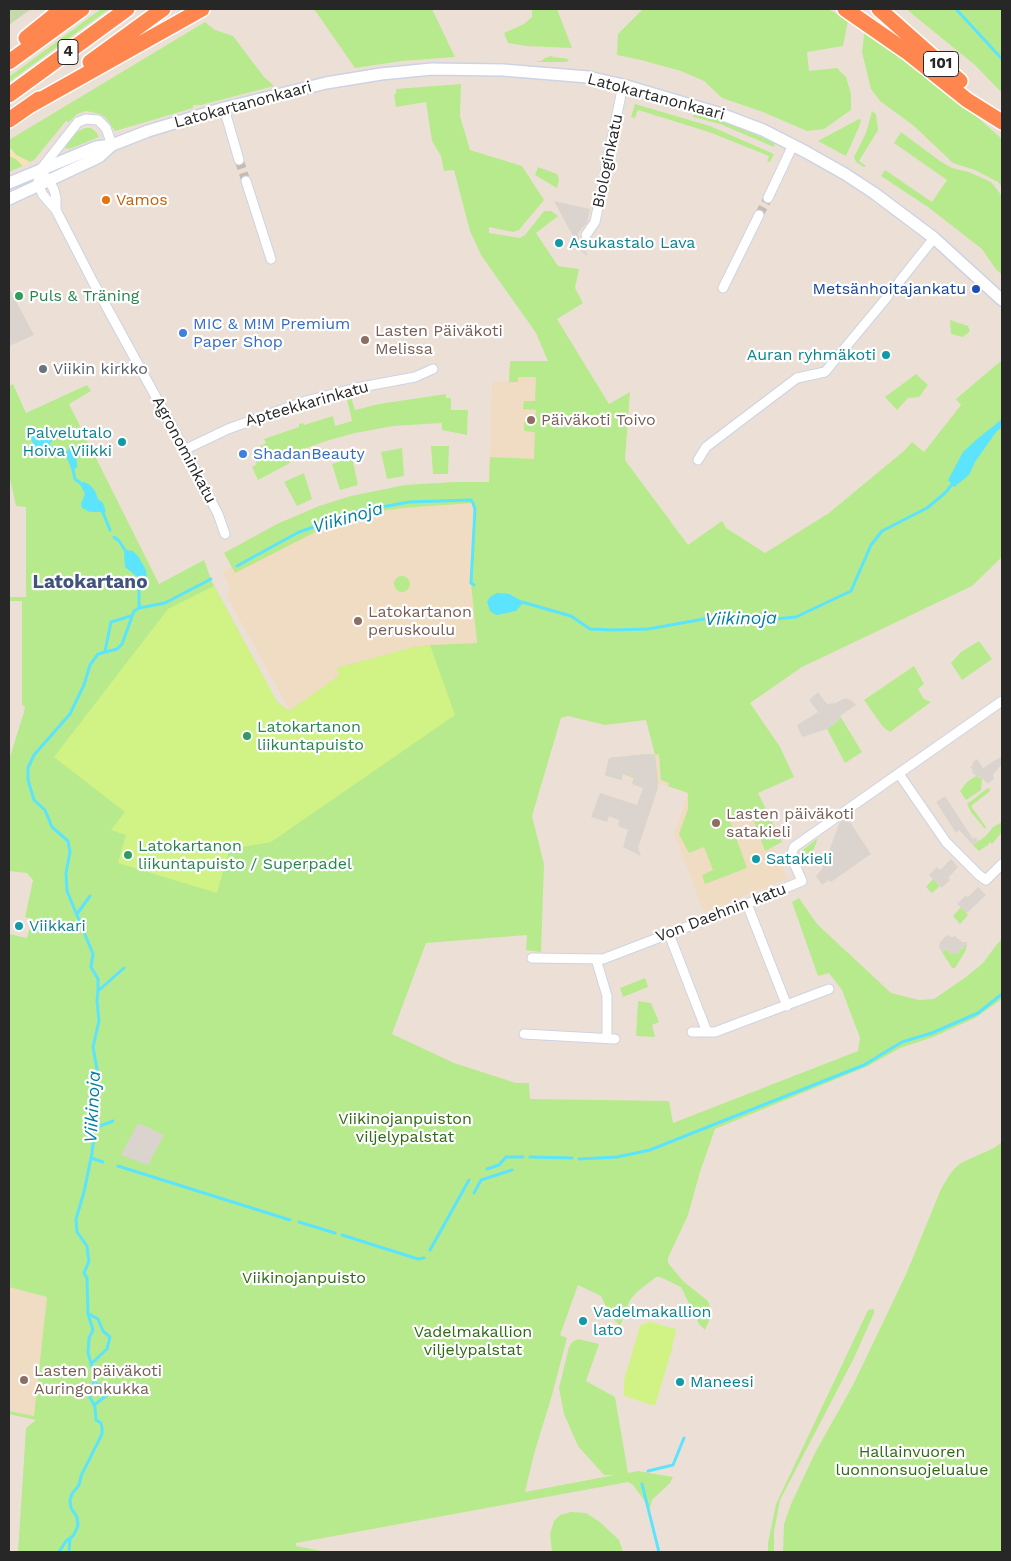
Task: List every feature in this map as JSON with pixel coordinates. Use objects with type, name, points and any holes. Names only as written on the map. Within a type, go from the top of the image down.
[{"type":"highway","points":[[9,54],[62,9]]},
{"type":"highway","name":"4","points":[[9,62],[82,9]]},
{"type":"highway","name":"4","points":[[9,95],[127,9]]},
{"type":"highway","points":[[9,120],[163,9]]},
{"type":"highway","points":[[31,105],[202,9]]},
{"type":"highway","points":[[845,9],[907,52],[967,100],[1002,122]]},
{"type":"highway","name":"101","points":[[879,9],[1002,122]]},
{"type":"street","name":"Latokartanonkaari","points":[[9,183],[96,147],[112,145],[148,131],[224,108],[326,83],[381,74],[432,69],[503,70],[588,77],[624,85],[718,113],[763,130],[793,145],[845,174],[934,238],[1002,300]]},
{"type":"street","name":"Biologinkatu","points":[[586,235],[595,222],[624,85]]},
{"type":"street","points":[[224,108],[239,160]]},
{"type":"street","points":[[44,182],[39,170],[78,122],[98,120],[106,128],[112,145]]},
{"type":"street","name":"Latokartanonkaari","points":[[9,199],[99,157],[112,145]]},
{"type":"street","points":[[768,198],[793,145]]},
{"type":"street","points":[[246,181],[271,259]]},
{"type":"street","name":"Agronominkatu","points":[[44,182],[47,201],[56,210],[218,514],[225,534]]},
{"type":"street","points":[[723,288],[759,215]]},
{"type":"street","points":[[899,282],[934,238]]},
{"type":"street","points":[[698,460],[706,448],[797,378],[825,372],[888,296]]},
{"type":"street","name":"Apteekkarinkatu","points":[[184,450],[228,429],[306,401],[356,388],[415,377],[433,369]]},
{"type":"street","name":"Von Daehnin katu","points":[[532,958],[603,959],[802,881],[791,856],[794,847],[1002,700]]},
{"type":"street","points":[[899,774],[946,842],[979,876],[986,880],[1002,864]]},
{"type":"street","points":[[747,904],[787,1006]]},
{"type":"street","points":[[669,934],[707,1032]]},
{"type":"street","points":[[524,1034],[611,1039],[607,996],[596,960]]},
{"type":"street","points":[[692,1032],[715,1032],[829,989]]},
{"type":"shaded area","points":[[554,201],[590,209],[587,223],[578,233],[588,256],[583,253],[576,242]]},
{"type":"shaded area","points":[[9,288],[34,335],[9,346]]},
{"type":"shaded area","name":"Päiväkoti Toivo","points":[[510,361],[548,362],[586,453],[489,482],[492,382],[509,381]]},
{"type":"shaded area","name":"Latokartanon peruskoulu","points":[[412,502],[473,503],[475,509],[471,583],[477,644],[430,645],[338,668],[340,676],[290,711],[228,598],[229,585],[222,572],[299,532],[360,511]]},
{"type":"shaded area","points":[[818,692],[827,704],[836,703],[845,698],[856,705],[840,716],[838,721],[827,729],[802,737],[797,725],[818,712],[809,700]]},
{"type":"shaded area","name":"Lasten päiväkoti satakieli","points":[[708,747],[750,810],[765,850],[774,847],[787,879],[704,912],[674,834],[688,793],[658,783],[655,755]]},
{"type":"shaded area","points":[[655,755],[658,788],[638,848],[641,856],[623,847],[628,830],[618,826],[619,820],[609,816],[607,822],[591,817],[600,793],[637,805],[643,788],[632,784],[634,777],[623,774],[621,780],[605,775],[609,758]]},
{"type":"shaded area","points":[[1002,756],[1002,764],[993,775],[994,779],[988,784],[972,772],[973,770],[970,767],[977,759],[983,768]]},
{"type":"shaded area","points":[[945,796],[973,839],[976,837],[978,841],[973,845],[959,830],[956,833],[936,802]]},
{"type":"shaded area","points":[[846,816],[871,854],[831,882],[829,880],[822,885],[816,876],[822,869],[841,819]]},
{"type":"shaded area","points":[[951,859],[958,867],[948,878],[950,880],[942,888],[929,875],[937,867],[940,870]]},
{"type":"shaded area","points":[[978,887],[986,895],[967,913],[957,904]]},
{"type":"shaded area","points":[[947,935],[955,936],[962,942],[967,942],[967,945],[960,949],[959,954],[949,954],[948,949],[942,952],[939,947],[940,942]]},
{"type":"shaded area","points":[[138,1123],[164,1135],[148,1165],[121,1155]]},
{"type":"shaded area","name":"Lasten päiväkoti Auringonkukka","points":[[9,1287],[47,1297],[37,1420],[9,1414]]},
{"type":"green space","points":[[9,9],[31,9],[9,25]]},
{"type":"green space","points":[[101,9],[109,9],[9,82],[9,77]]},
{"type":"green space","points":[[314,9],[432,9],[455,57],[402,61],[355,68]]},
{"type":"green space","points":[[532,9],[557,9],[572,48],[526,46],[508,43],[504,33],[524,24],[532,17]]},
{"type":"green space","points":[[643,9],[828,9],[848,20],[843,46],[807,52],[809,71],[837,68],[846,77],[851,94],[851,110],[824,129],[807,131],[763,112],[722,98],[704,81],[681,71],[617,55],[618,34]]},
{"type":"green space","points":[[906,9],[1002,9],[1002,93],[975,65]]},
{"type":"green space","points":[[205,22],[215,30],[233,36],[264,77],[274,86],[201,105],[193,105],[193,108],[115,131],[106,118],[100,114],[86,111],[77,114],[69,122],[66,121],[34,160],[30,162],[16,155],[11,149],[9,150],[9,140]]},
{"type":"green space","points":[[865,28],[968,109],[1002,139],[1002,187],[998,182],[975,170],[953,163],[914,126],[880,101],[871,89],[862,52]]},
{"type":"green space","points":[[551,56],[569,59],[567,62],[534,62]]},
{"type":"green space","name":"Viikinojanpuisto","points":[[461,84],[460,116],[470,150],[522,166],[544,200],[519,230],[513,232],[489,227],[489,233],[520,238],[525,235],[544,211],[551,211],[558,216],[536,233],[558,266],[579,269],[575,288],[583,303],[557,319],[609,404],[630,392],[625,460],[688,545],[722,521],[726,528],[765,553],[829,513],[905,450],[912,442],[924,452],[961,405],[956,399],[1002,360],[1002,557],[972,586],[802,667],[750,703],[780,747],[794,777],[758,793],[782,842],[765,851],[750,810],[729,818],[747,868],[705,884],[702,875],[713,870],[704,847],[689,853],[679,834],[688,809],[688,793],[668,786],[669,783],[661,780],[659,754],[655,755],[646,720],[605,725],[568,716],[561,718],[532,816],[544,864],[541,952],[526,950],[527,935],[426,943],[392,1034],[454,1063],[516,1083],[529,1083],[530,1099],[669,1101],[673,1123],[858,1051],[860,1038],[842,990],[829,973],[818,976],[792,902],[799,898],[817,924],[891,993],[919,1000],[934,999],[966,977],[983,963],[1002,939],[1002,999],[975,1018],[933,1037],[900,1048],[868,1066],[715,1129],[688,1215],[668,1258],[668,1263],[683,1281],[708,1301],[712,1314],[705,1330],[699,1324],[681,1287],[660,1277],[656,1277],[630,1300],[620,1326],[610,1315],[601,1296],[578,1285],[560,1335],[567,1338],[525,1492],[615,1475],[604,1475],[578,1446],[564,1414],[559,1388],[569,1347],[572,1342],[578,1339],[599,1344],[586,1381],[615,1397],[628,1473],[638,1471],[673,1477],[670,1483],[652,1500],[650,1508],[633,1485],[628,1482],[296,1543],[296,1546],[327,1552],[18,1552],[26,1428],[36,1420],[9,1414],[9,1411],[34,1416],[47,1297],[9,1287],[9,934],[27,938],[32,919],[25,917],[33,880],[27,873],[9,871],[9,760],[25,706],[22,705],[22,601],[9,601],[9,597],[26,597],[26,507],[16,506],[9,474],[9,386],[13,384],[26,413],[87,385],[91,391],[69,404],[159,584],[204,560],[212,582],[277,702],[289,711],[339,676],[337,668],[411,648],[430,645],[477,643],[471,583],[475,509],[473,503],[402,508],[361,514],[331,524],[235,573],[224,553],[277,524],[319,506],[351,496],[405,485],[489,482],[490,457],[534,459],[535,432],[524,431],[524,422],[535,423],[536,410],[523,409],[524,401],[535,401],[536,377],[518,377],[518,382],[509,382],[510,361],[548,361],[536,333],[481,255],[470,231],[454,170],[444,171],[441,156],[432,141],[426,102],[396,107],[394,94],[396,94],[396,89]]},
{"type":"green space","points":[[635,104],[710,126],[774,154],[770,162],[767,161],[769,156],[709,132],[638,110],[635,118],[631,117]]},
{"type":"green space","points":[[872,111],[876,114],[878,130],[859,161],[866,166],[864,167],[856,162],[854,157],[866,133]]},
{"type":"green space","points":[[694,114],[726,122],[775,143],[774,147],[720,124],[693,117]]},
{"type":"green space","points":[[859,119],[861,120],[859,127],[846,156],[818,141]]},
{"type":"green space","points":[[85,128],[91,128],[99,137],[67,149],[65,147],[77,132]]},
{"type":"green space","points":[[901,132],[952,168],[969,172],[991,182],[1002,196],[1002,275],[982,249],[928,207],[881,176],[885,170],[932,202],[947,180],[894,143]]},
{"type":"green space","points":[[9,155],[16,159],[23,166],[9,172]]},
{"type":"green space","points":[[538,167],[557,174],[559,180],[557,188],[535,175]]},
{"type":"green space","points":[[950,320],[968,326],[970,331],[963,337],[951,334]]},
{"type":"green space","points":[[916,374],[928,385],[919,397],[908,398],[897,410],[885,397]]},
{"type":"green space","points":[[446,394],[446,398],[451,398],[451,410],[468,410],[467,435],[442,430],[442,423],[393,426],[355,433],[287,455],[290,463],[258,480],[252,467],[257,464],[256,461],[264,456],[259,447],[266,443],[264,439],[299,427],[299,424],[303,423],[304,425],[333,416],[335,426],[352,421],[347,399],[351,397],[355,410],[379,404]]},
{"type":"green space","points":[[431,446],[449,446],[448,474],[433,474]]},
{"type":"green space","points":[[402,448],[404,476],[387,479],[381,452]]},
{"type":"green space","points":[[352,457],[358,485],[340,490],[332,464]]},
{"type":"green space","points":[[304,473],[312,499],[297,506],[284,482]]},
{"type":"green space","points":[[402,576],[408,578],[410,584],[408,590],[402,592],[396,590],[394,584],[396,578]]},
{"type":"green space","name":"Latokartanon liikuntapuisto","points":[[214,586],[277,702],[289,711],[339,676],[337,668],[411,648],[430,645],[455,715],[271,842],[229,849],[217,893],[118,863],[126,835],[111,830],[125,812],[54,757],[168,609]]},
{"type":"green space","points":[[979,641],[992,659],[962,680],[951,663],[961,652]]},
{"type":"green space","points":[[914,666],[924,684],[918,689],[924,699],[931,702],[890,732],[883,727],[864,700]]},
{"type":"green space","points":[[840,716],[862,752],[845,763],[827,729],[838,721]]},
{"type":"green space","points":[[655,755],[658,783],[632,784],[634,778],[623,774],[621,780],[605,775],[609,758]]},
{"type":"green space","points":[[976,776],[982,779],[981,790],[966,800],[960,791],[967,782]]},
{"type":"green space","points":[[988,788],[990,789],[989,792],[971,806],[986,827],[985,829],[967,804]]},
{"type":"green space","points":[[1002,822],[1002,832],[992,844],[990,842],[979,851],[973,845],[986,836],[993,827]]},
{"type":"green space","points":[[818,838],[809,861],[802,862],[799,859],[799,853]]},
{"type":"green space","points":[[933,879],[940,886],[932,893],[926,887]]},
{"type":"green space","points":[[961,907],[968,915],[960,924],[953,916]]},
{"type":"green space","points":[[967,945],[965,952],[955,968],[952,968],[942,952],[948,949],[949,951],[963,948]]},
{"type":"green space","points":[[645,978],[648,987],[623,997],[620,988]]},
{"type":"green space","points":[[638,1001],[651,1003],[659,1022],[652,1025],[655,1037],[636,1036]]},
{"type":"green space","name":"Hallainvuoren luonnonsuojelualue","points":[[1002,1142],[1002,1552],[783,1552],[784,1524],[791,1504],[816,1451],[853,1385],[888,1312],[907,1272],[941,1189],[957,1166],[994,1148]]},
{"type":"green space","points":[[874,1309],[874,1313],[854,1358],[780,1500],[774,1532],[774,1552],[768,1552],[776,1504],[868,1310]]},
{"type":"green space","points":[[650,1322],[676,1329],[655,1406],[624,1396],[624,1380],[640,1326]]},
{"type":"green space","points":[[571,1512],[586,1513],[600,1522],[619,1540],[623,1552],[552,1552],[550,1534],[554,1521],[560,1515]]},
{"type":"sand","points":[[11,149],[16,155],[30,162],[23,166],[16,159],[9,156],[9,150]]},
{"type":"water","points":[[1002,419],[1002,427],[996,432],[975,462],[969,475],[954,487],[948,480],[963,452]]},
{"type":"water","points":[[30,426],[48,432],[51,436],[52,441],[47,449],[42,450],[35,447],[27,431]]},
{"type":"water","points":[[70,445],[73,446],[77,462],[77,467],[74,470],[71,468],[66,456]]},
{"type":"water","points":[[84,482],[95,491],[98,499],[103,503],[106,512],[90,512],[82,508],[81,504],[85,494],[80,484]]},
{"type":"water","points":[[126,550],[133,551],[138,556],[146,570],[147,578],[140,579],[125,567],[124,553]]},
{"type":"water","points":[[497,593],[509,594],[524,602],[516,611],[494,614],[490,611],[487,602],[490,597]]},
{"type":"waterway","points":[[956,9],[1002,59]]},
{"type":"waterway","points":[[50,447],[67,453],[68,456]]},
{"type":"waterway","points":[[72,466],[75,479],[83,485]]},
{"type":"waterway","name":"Viikinoja","points":[[522,602],[571,616],[590,629],[648,629],[721,616],[753,621],[796,617],[851,591],[871,545],[882,531],[927,508],[945,493],[954,482]]},
{"type":"waterway","name":"Viikinoja","points":[[237,566],[299,532],[360,511],[409,502],[471,500],[475,509],[471,583],[474,585]]},
{"type":"waterway","points":[[102,510],[110,530]]},
{"type":"waterway","points":[[114,537],[127,553]]},
{"type":"waterway","points":[[139,576],[139,608]]},
{"type":"waterway","name":"Viikinoja","points":[[59,1552],[66,1541],[73,1536],[78,1526],[77,1517],[71,1508],[70,1500],[79,1485],[81,1476],[102,1434],[101,1423],[96,1420],[95,1407],[89,1395],[95,1376],[88,1353],[89,1338],[93,1330],[88,1314],[87,1278],[84,1273],[89,1261],[87,1246],[77,1232],[76,1219],[84,1192],[95,1128],[93,1116],[97,1069],[93,1047],[99,1021],[97,1001],[98,979],[91,967],[93,954],[67,891],[66,873],[70,852],[68,841],[52,827],[45,810],[34,800],[28,780],[28,768],[34,755],[70,714],[84,685],[90,665],[98,654],[117,649],[122,644],[134,611],[139,608],[165,603],[211,579]]},
{"type":"waterway","name":"Viikinoja","points":[[105,651],[111,622],[131,616]]},
{"type":"waterway","points":[[77,914],[90,896]]},
{"type":"waterway","points":[[98,991],[124,968]]},
{"type":"waterway","points":[[579,1159],[617,1157],[650,1150],[864,1065],[902,1042],[932,1033],[978,1013],[1002,994]]},
{"type":"waterway","points":[[95,1128],[113,1121]]},
{"type":"waterway","points":[[487,1169],[499,1165],[506,1157],[523,1157]]},
{"type":"waterway","points":[[530,1157],[572,1158]]},
{"type":"waterway","points":[[91,1158],[103,1162]]},
{"type":"waterway","points":[[118,1166],[290,1220]]},
{"type":"waterway","points":[[474,1193],[481,1180],[512,1170]]},
{"type":"waterway","points":[[430,1250],[469,1180]]},
{"type":"waterway","points":[[299,1222],[335,1233]]},
{"type":"waterway","points":[[342,1235],[418,1259],[424,1258]]},
{"type":"waterway","points":[[89,1314],[98,1319],[103,1331],[110,1337],[107,1349],[91,1364]]},
{"type":"waterway","points":[[94,1382],[104,1387],[107,1393],[106,1396],[94,1405]]},
{"type":"waterway","points":[[648,1471],[673,1465],[684,1438]]},
{"type":"waterway","points":[[642,1484],[659,1552]]},
{"type":"waterway","points":[[69,1552],[70,1538]]},
{"type":"tunnel","points":[[239,160],[246,181]]},
{"type":"tunnel","points":[[759,215],[768,198]]},
{"type":"tunnel","points":[[888,296],[899,282]]},
{"type":"place","name":"Vamos","points":[[106,200]]},
{"type":"place","name":"Asukastalo Lava","points":[[559,243]]},
{"type":"place","name":"Metsänhoitajankatu","points":[[976,289]]},
{"type":"place","name":"Puls & Träning","points":[[19,296]]},
{"type":"place","name":"MIC & M!M Premium Paper Shop","points":[[183,333]]},
{"type":"place","name":"Lasten Päiväkoti Melissa","points":[[365,340]]},
{"type":"place","name":"Auran ryhmäkoti","points":[[886,355]]},
{"type":"place","name":"Viikin kirkko","points":[[43,369]]},
{"type":"place","name":"Päiväkoti Toivo","points":[[531,420]]},
{"type":"place","name":"Palvelutalo Hoiva Viikki","points":[[122,442]]},
{"type":"place","name":"ShadanBeauty","points":[[243,454]]},
{"type":"place","name":"Latokartanon peruskoulu","points":[[358,621]]},
{"type":"place","name":"Latokartanon liikuntapuisto","points":[[247,736]]},
{"type":"place","name":"Lasten päiväkoti satakieli","points":[[716,823]]},
{"type":"place","name":"Latokartanon liikuntapuisto / Superpadel","points":[[128,855]]},
{"type":"place","name":"Satakieli","points":[[756,859]]},
{"type":"place","name":"Viikkari","points":[[19,926]]},
{"type":"place","name":"Vadelmakallion lato","points":[[583,1321]]},
{"type":"place","name":"Lasten päiväkoti Auringonkukka","points":[[24,1380]]},
{"type":"place","name":"Maneesi","points":[[680,1382]]},
{"type":"district","name":"Latokartano","points":[[90,582]]},
{"type":"park label","name":"Viikinojanpuiston viljelypalstat","points":[[405,1128]]},
{"type":"park label","name":"Vadelmakallion viljelypalstat","points":[[473,1341]]}]
